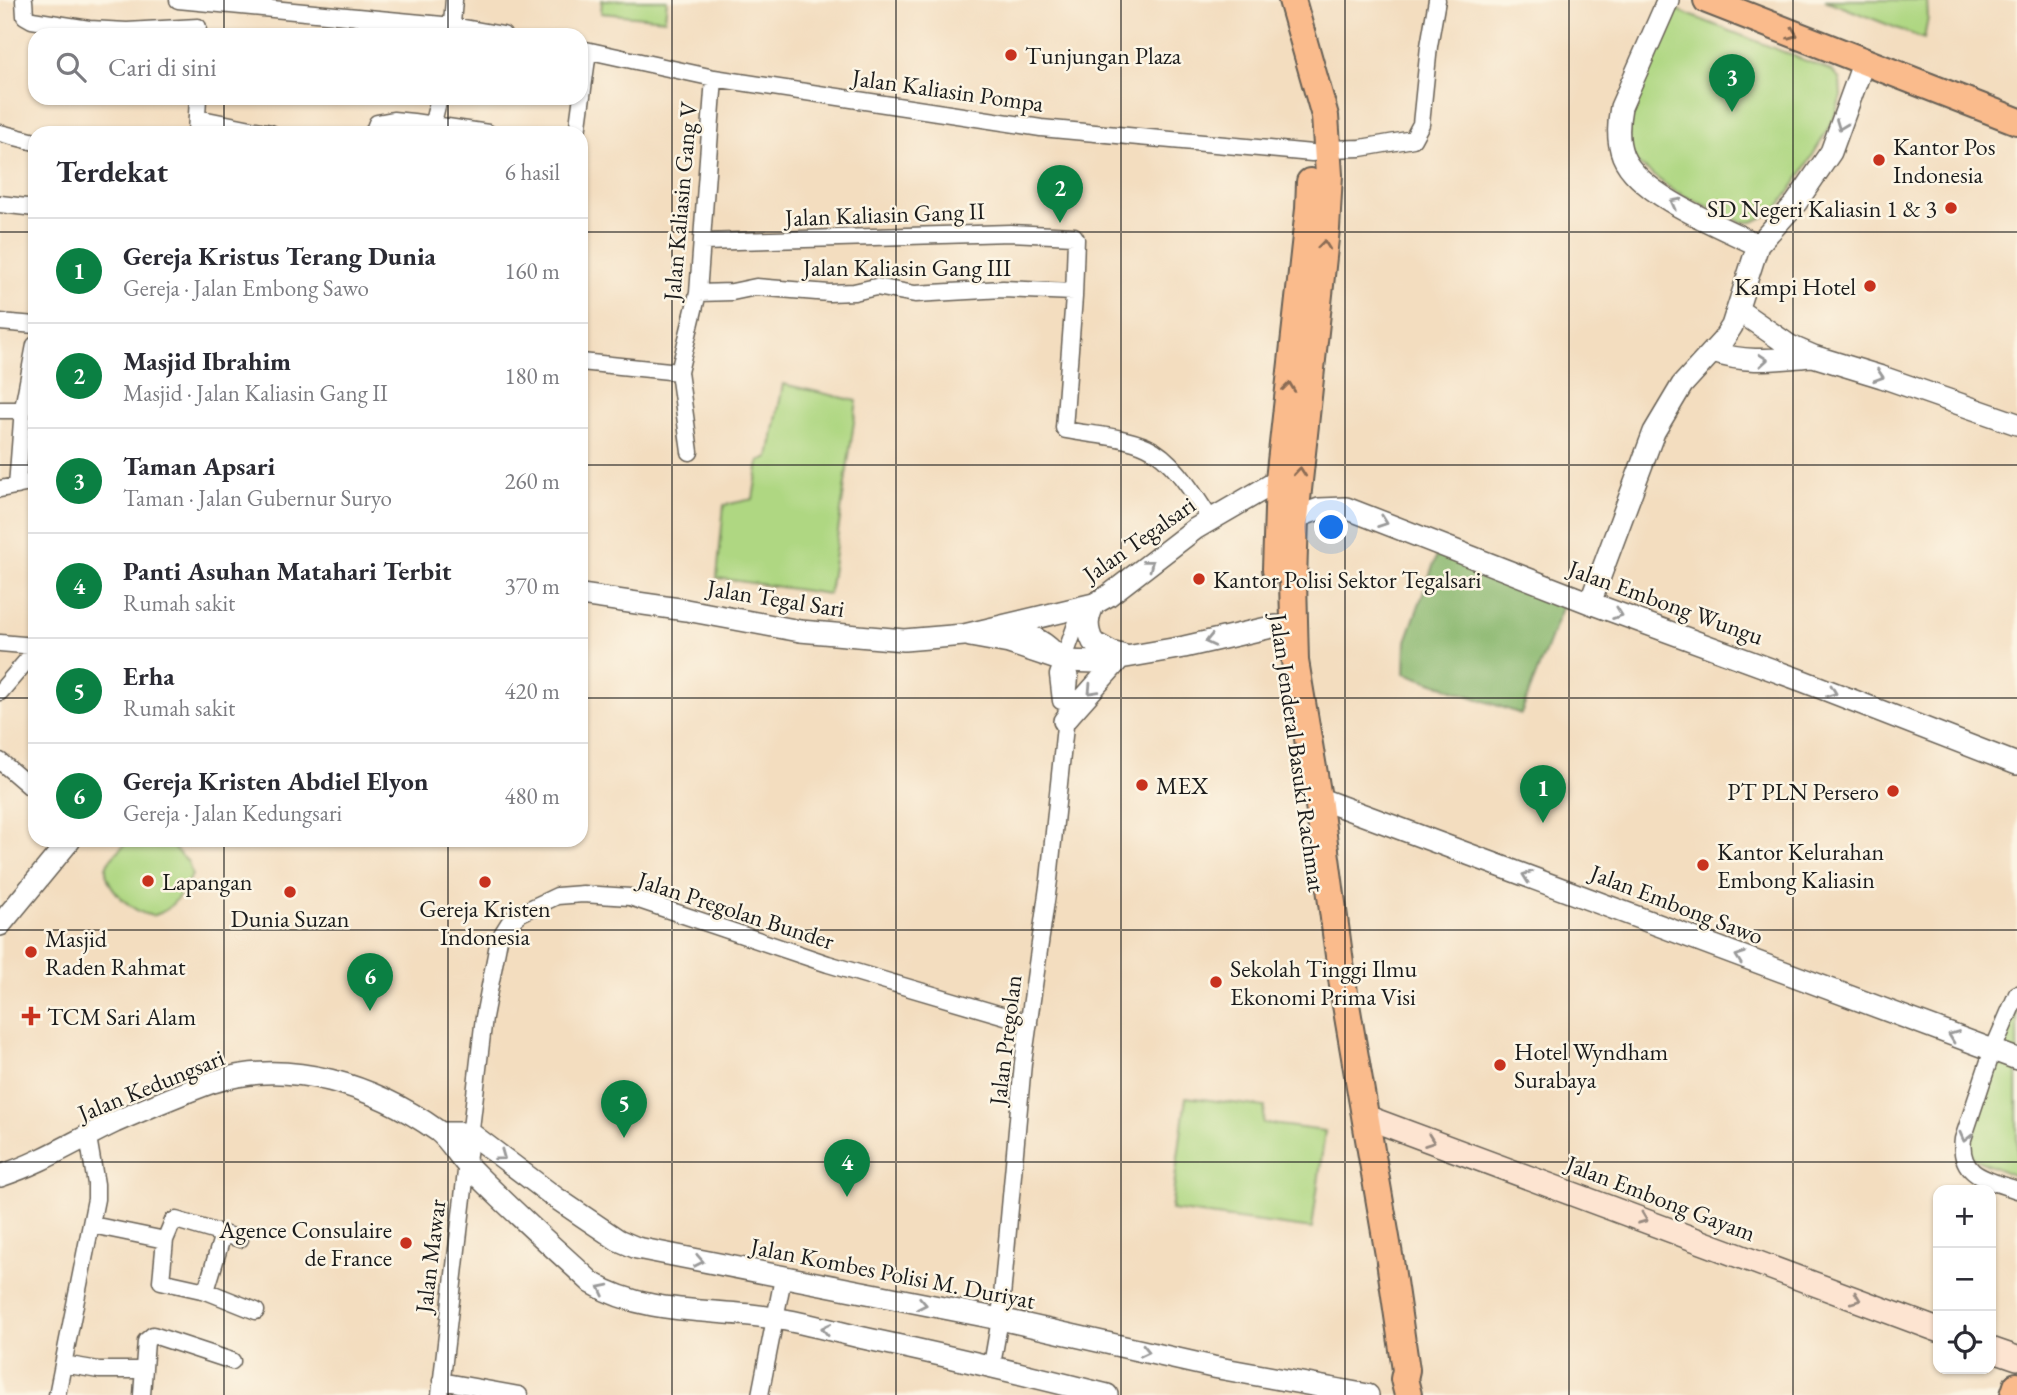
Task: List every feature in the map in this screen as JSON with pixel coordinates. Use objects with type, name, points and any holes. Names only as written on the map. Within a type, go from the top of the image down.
[{"type":"main road","name":"Jalan Jenderal Basuki Rachmat","points":[[1274,0],[1320,151],[1309,209],[1279,480],[1276,626],[1338,1024],[1382,1261],[1399,1372],[1406,1387]]},
{"type":"main road","name":"Jalan Jenderal Basuki Rachmat","points":[[1292,0],[1321,99],[1320,151],[1326,229],[1295,519],[1295,661],[1318,798],[1338,955],[1401,1337],[1406,1387]]},
{"type":"main road","points":[[1707,0],[2017,121]]},
{"type":"main road","name":"Jalan Embong Gayam","points":[[1366,1117],[1933,1328]]},
{"type":"main road","points":[[1996,1351],[2017,1358]]},
{"type":"main road","points":[[2014,1395],[2017,1386]]},
{"type":"street","points":[[24,0],[24,16],[32,20],[83,28]]},
{"type":"street","points":[[178,0],[435,28]]},
{"type":"street","points":[[452,28],[454,0]]},
{"type":"street","name":"Jalan Kaliasin Pompa","points":[[588,51],[714,78],[1041,128],[1320,151],[1361,148],[1413,139],[1421,124],[1437,0]]},
{"type":"street","points":[[1668,0],[1621,107],[1618,123],[1623,157],[1657,193],[1758,245]]},
{"type":"street","points":[[198,28],[199,1]]},
{"type":"street","points":[[1590,603],[1654,432],[1682,385],[1713,352],[1732,326],[1758,245],[1796,203],[1826,160],[1864,61]]},
{"type":"street","name":"Jalan Kaliasin Gang V","points":[[690,452],[679,372],[698,293],[714,78]]},
{"type":"street","points":[[197,126],[198,105]]},
{"type":"street","points":[[376,126],[377,123],[393,120],[432,126],[437,105]]},
{"type":"street","points":[[578,126],[579,105]]},
{"type":"street","points":[[0,133],[28,140]]},
{"type":"street","points":[[0,204],[28,207]]},
{"type":"street","name":"Jalan Kaliasin Gang II","points":[[702,242],[1010,233],[1069,235],[1076,239],[1073,292]]},
{"type":"street","name":"Jalan Kaliasin Gang III","points":[[698,293],[732,292],[756,287],[829,293],[854,292],[876,287],[890,287],[915,294],[1003,289],[1073,292]]},
{"type":"street","points":[[1073,292],[1064,428],[1146,446],[1156,452],[1187,483],[1211,520]]},
{"type":"street","points":[[1738,310],[1790,346],[1813,356],[1906,384],[2017,424]]},
{"type":"street","points":[[0,322],[28,324]]},
{"type":"street","points":[[1713,352],[1752,361],[1813,356]]},
{"type":"street","points":[[588,363],[679,372]]},
{"type":"street","points":[[17,486],[23,408],[28,382]]},
{"type":"street","points":[[0,410],[23,408]]},
{"type":"street","name":"Jalan Tegalsari","points":[[964,635],[1088,606],[1108,596],[1186,536],[1279,480]]},
{"type":"street","points":[[0,489],[28,484]]},
{"type":"street","name":"Jalan Embong Wungu","points":[[1295,519],[1319,509],[1346,508],[2017,764]]},
{"type":"street","name":"Jalan Tegal Sari","points":[[588,596],[686,610],[800,631],[904,640],[964,635]]},
{"type":"street","points":[[1088,606],[1088,626],[1093,642],[1125,658]]},
{"type":"street","name":"Jalan Pregolan","points":[[1061,668],[1088,606]]},
{"type":"street","points":[[964,635],[1010,643],[1041,654],[1061,668],[1125,658],[1276,626]]},
{"type":"street","points":[[964,635],[1011,629],[1028,632],[1048,643],[1061,668]]},
{"type":"street","points":[[0,643],[28,648]]},
{"type":"street","points":[[0,692],[28,658]]},
{"type":"street","points":[[1064,720],[1125,658]]},
{"type":"street","name":"Jalan Pregolan","points":[[992,1366],[1000,1319],[1006,1231],[1029,1024],[1049,880],[1070,678],[1068,667],[1061,668]]},
{"type":"street","points":[[0,761],[28,785]]},
{"type":"street","name":"Jalan Embong Sawo","points":[[1318,798],[2017,1059]]},
{"type":"street","points":[[0,925],[64,847]]},
{"type":"street","name":"Jalan Pregolan Bunder","points":[[467,1166],[484,1017],[499,940],[509,923],[521,913],[557,897],[583,894],[630,898],[828,964],[1029,1024]]},
{"type":"street","points":[[2017,994],[1993,1052],[1961,1151],[1964,1161],[1976,1175],[2017,1190]]},
{"type":"street","name":"Jalan Kedungsari","points":[[0,1176],[65,1150],[114,1123],[232,1077],[287,1074],[323,1078],[363,1090],[401,1108],[441,1133]]},
{"type":"street","points":[[441,1133],[470,1133]]},
{"type":"street","points":[[441,1133],[467,1166],[592,1283],[603,1290],[629,1299],[673,1308],[774,1318],[992,1366],[1107,1395]]},
{"type":"street","name":"Jalan Kombes Polisi M. Duriyat","points":[[470,1133],[556,1198],[618,1240],[659,1254],[1000,1319],[1213,1367],[1356,1394]]},
{"type":"street","points":[[57,1395],[92,1224],[96,1184],[88,1137]]},
{"type":"street","name":"Jalan Mawar","points":[[441,1388],[467,1166]]},
{"type":"street","points":[[240,1240],[173,1221],[165,1240],[161,1281],[206,1291],[256,1311]]},
{"type":"street","points":[[92,1224],[165,1240]]},
{"type":"street","points":[[206,1291],[223,1234]]},
{"type":"street","points":[[760,1395],[783,1278]]},
{"type":"street","points":[[142,1395],[146,1341],[153,1335],[232,1362]]},
{"type":"street","points":[[64,1364],[99,1370],[144,1370]]},
{"type":"street","points":[[441,1388],[519,1395]]},
{"type":"green space","points":[[602,0],[667,0],[665,19],[601,13]]},
{"type":"green space","points":[[1825,0],[1927,0],[1928,18],[1924,39]]},
{"type":"green space","points":[[1672,8],[1832,71],[1840,80],[1841,97],[1833,121],[1801,175],[1776,211],[1753,222],[1741,222],[1674,191],[1637,163],[1628,145],[1629,102]]},
{"type":"green space","points":[[783,384],[857,401],[829,594],[717,578],[724,505],[753,499],[759,461],[769,457]]},
{"type":"green space","points":[[1438,552],[1565,600],[1521,714],[1405,673],[1406,641]]},
{"type":"green space","name":"Lapangan","points":[[122,847],[172,847],[188,862],[192,875],[177,899],[167,909],[155,915],[148,915],[130,906],[114,890],[106,872],[114,855]]},
{"type":"green space","points":[[2017,1005],[2017,1177],[1972,1158],[1968,1136]]},
{"type":"green space","points":[[1186,1097],[1265,1107],[1263,1123],[1325,1131],[1312,1229],[1171,1210]]},
{"type":"place","name":"Tunjungan Plaza","points":[[1011,55]]},
{"type":"place","name":"Taman Apsari","points":[[1732,112]]},
{"type":"place","name":"Kantor Pos Indonesia","points":[[1879,160]]},
{"type":"place","name":"SD Negeri Kaliasin 1 & 3","points":[[1951,208]]},
{"type":"place","name":"Masjid Ibrahim","points":[[1060,223]]},
{"type":"place","name":"Kampi Hotel","points":[[1870,286]]},
{"type":"place","name":"Kantor Polisi Sektor Tegalsari","points":[[1199,579]]},
{"type":"place","name":"MEX","points":[[1142,785]]},
{"type":"place","name":"PT PLN Persero","points":[[1893,791]]},
{"type":"place","name":"Gereja Kristus Terang Dunia","points":[[1543,823]]},
{"type":"place","name":"Kantor Kelurahan Embong Kaliasin","points":[[1703,865]]},
{"type":"place","name":"Lapangan","points":[[148,881]]},
{"type":"place","name":"Gereja Kristen Indonesia","points":[[485,882]]},
{"type":"place","name":"Dunia Suzan","points":[[290,892]]},
{"type":"place","name":"Masjid Raden Rahmat","points":[[31,952]]},
{"type":"place","name":"Sekolah Tinggi Ilmu Ekonomi Prima Visi","points":[[1216,982]]},
{"type":"place","name":"Gereja Kristen Abdiel Elyon","points":[[370,1011]]},
{"type":"place","name":"TCM Sari Alam","points":[[31,1016]]},
{"type":"place","name":"Hotel Wyndham Surabaya","points":[[1500,1065]]},
{"type":"place","name":"Erha","points":[[624,1138]]},
{"type":"place","name":"Panti Asuhan Matahari Terbit","points":[[847,1197]]},
{"type":"place","name":"Agence Consulaire de France","points":[[406,1243]]}]
